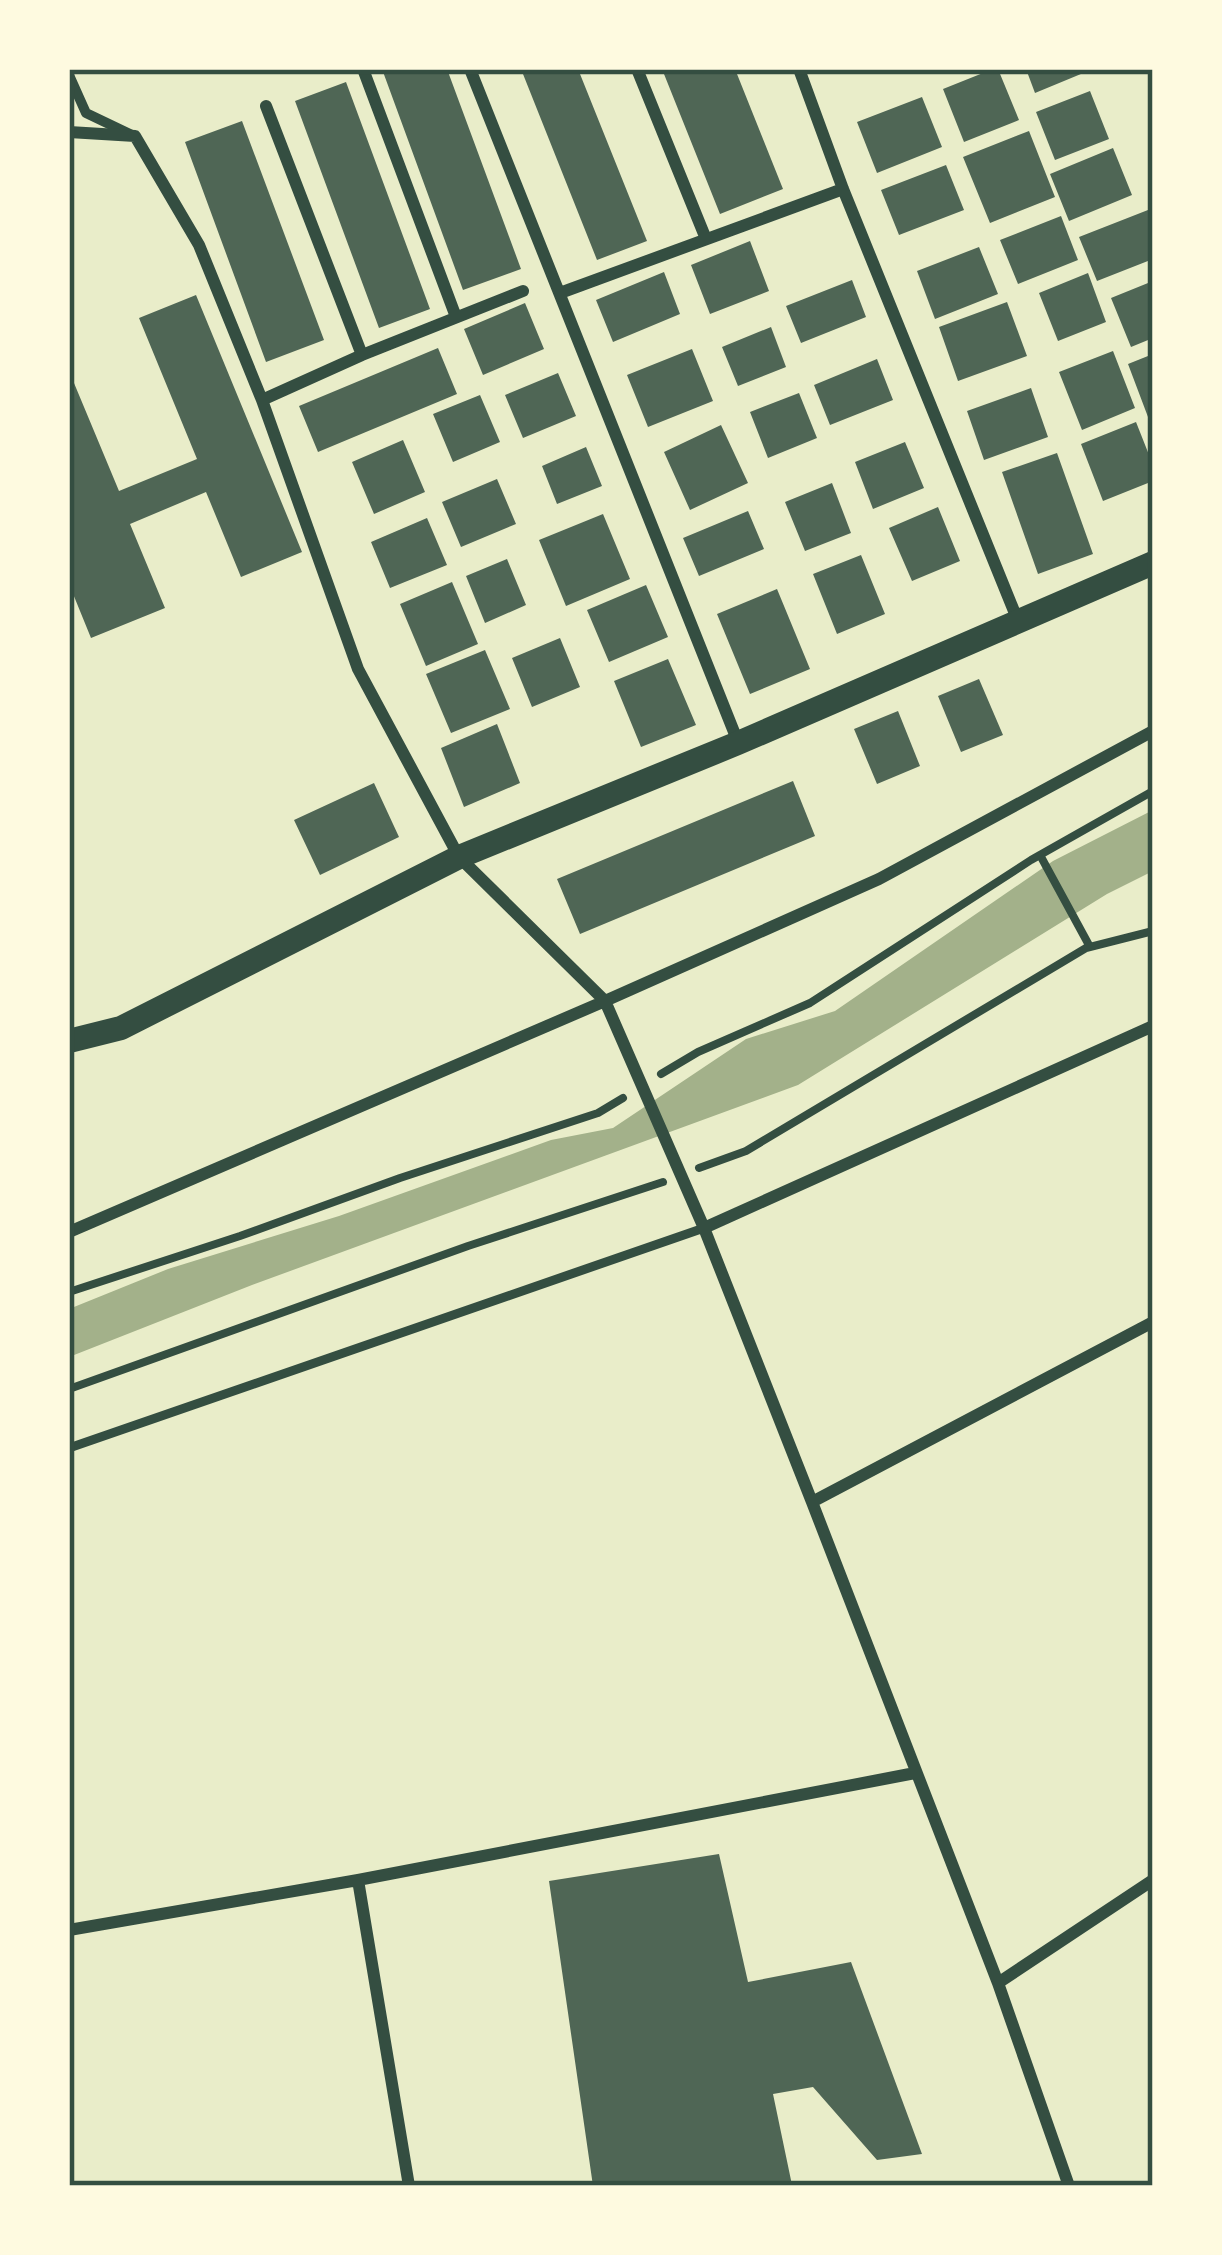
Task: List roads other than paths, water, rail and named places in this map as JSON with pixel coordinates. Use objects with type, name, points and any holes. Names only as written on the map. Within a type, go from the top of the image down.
[{"type":"main road","points":[[69,1041],[121,1028],[459,857],[738,743],[1153,563]]},
{"type":"street","points":[[363,69],[456,317]]},
{"type":"street","points":[[470,69],[738,743]]},
{"type":"street","points":[[638,69],[706,239]]},
{"type":"street","points":[[799,69],[1018,622]]},
{"type":"street","points":[[69,75],[86,112],[135,136],[200,245],[262,400],[358,669],[459,857],[604,1001],[704,1228],[812,1502],[998,1983],[1069,2186]]},
{"type":"street","points":[[266,106],[362,355]]},
{"type":"street","points":[[69,132],[135,136]]},
{"type":"street","points":[[560,293],[843,189]]},
{"type":"street","points":[[262,400],[523,291]]},
{"type":"street","points":[[69,1232],[879,879],[1153,731]]},
{"type":"street","points":[[704,1228],[1153,1026]]},
{"type":"street","points":[[812,1502],[1153,1322]]},
{"type":"street","points":[[69,1930],[915,1773]]},
{"type":"street","points":[[358,1880],[409,2186]]},
{"type":"street","points":[[998,1983],[1153,1880]]},
{"type":"lane","points":[[69,1448],[704,1228]]}]
